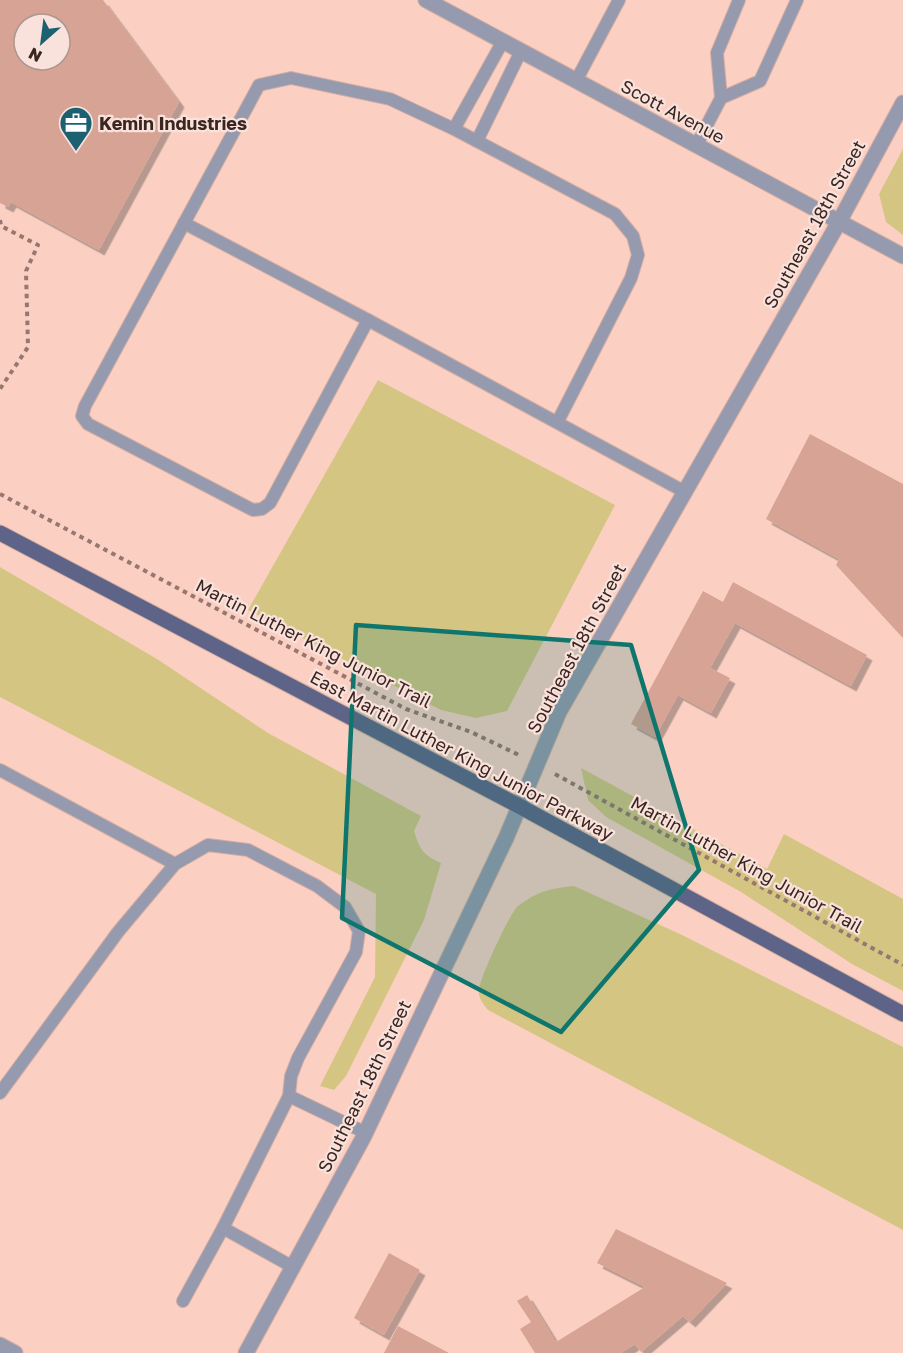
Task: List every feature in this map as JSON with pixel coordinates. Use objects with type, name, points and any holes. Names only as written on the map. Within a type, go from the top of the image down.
[{"type":"main road","name":"East Martin Luther King Junior Parkway","points":[[0,533],[519,806],[903,1014]]},
{"type":"street","name":"Scott Avenue","points":[[426,0],[903,256]]},
{"type":"street","name":"Southeast 18th Street","points":[[246,1353],[366,1133],[519,806],[559,712],[840,222],[903,103]]},
{"type":"street","points":[[0,1345],[15,1353]]},
{"type":"lane","points":[[576,81],[619,0]]},
{"type":"lane","points":[[696,146],[721,98],[717,53],[739,0]]},
{"type":"lane","points":[[721,98],[760,81],[797,0]]},
{"type":"lane","points":[[454,129],[502,41]]},
{"type":"lane","points":[[477,141],[521,51]]},
{"type":"lane","points":[[368,320],[270,502],[262,509],[253,510],[88,424],[82,416],[85,406],[259,85],[291,78],[390,99],[454,129],[615,214],[633,236],[638,255],[631,278],[558,421]]},
{"type":"lane","points":[[184,223],[558,421],[685,492]]},
{"type":"lane","points":[[0,770],[175,864]]},
{"type":"lane","points":[[0,1093],[118,932],[175,864],[208,845],[248,850],[317,886],[345,907],[359,931],[356,951],[298,1058],[291,1076],[289,1096],[223,1228],[183,1301]]},
{"type":"lane","points":[[289,1096],[366,1133]]},
{"type":"lane","points":[[223,1228],[293,1267]]},
{"type":"path","points":[[0,220],[1,226],[38,245],[26,271],[28,347],[0,388]]},
{"type":"path","name":"Martin Luther King Junior Trail","points":[[0,494],[406,709],[471,732],[537,764],[903,965]]},
{"type":"highlighted area","points":[[356,625],[631,645],[699,870],[561,1032],[342,918]]},
{"type":"shaded area","points":[[903,149],[903,235],[886,222],[879,194]]},
{"type":"shaded area","points":[[378,380],[615,505],[507,711],[476,718],[441,710],[248,610]]},
{"type":"shaded area","points":[[0,567],[157,659],[268,733],[421,816],[414,831],[418,843],[426,854],[441,863],[424,920],[346,1076],[334,1090],[320,1086],[375,977],[376,894],[0,697]]},
{"type":"shaded area","points":[[581,768],[767,869],[784,834],[903,899],[903,991],[852,964],[741,892],[606,817],[588,800]]},
{"type":"shaded area","points":[[574,886],[680,934],[903,1047],[903,1230],[488,1010],[479,996],[480,983],[514,911],[539,893]]},
{"type":"building","name":"Kemin Industries","points":[[0,0],[103,0],[179,102],[99,250],[11,202],[8,207],[0,203]]},
{"type":"building","points":[[810,434],[903,484],[903,638],[836,565],[839,559],[766,519]]},
{"type":"building","points":[[733,582],[867,655],[851,686],[735,623],[710,668],[730,678],[711,713],[678,695],[655,737],[631,724],[703,591],[723,602]]},
{"type":"building","points":[[616,1229],[727,1283],[690,1322],[683,1316],[641,1352],[635,1344],[621,1353],[535,1353],[520,1329],[531,1322],[517,1301],[527,1295],[556,1342],[645,1287],[597,1263]]},
{"type":"building","points":[[389,1253],[420,1270],[384,1335],[354,1318]]},
{"type":"building","points":[[398,1326],[449,1353],[384,1353]]},
{"type":"place","name":"Kemin Industries","points":[[76,152]]}]
